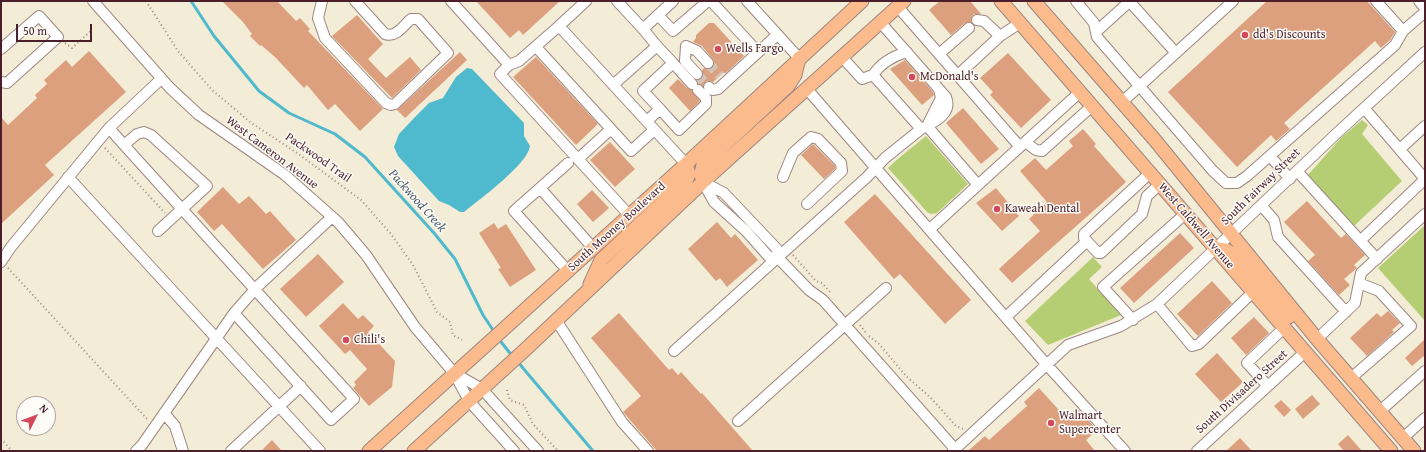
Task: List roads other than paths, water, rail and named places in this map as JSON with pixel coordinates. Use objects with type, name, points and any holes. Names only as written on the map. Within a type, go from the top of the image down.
[{"type":"main road","name":"South Mooney Boulevard","points":[[369,451],[481,348],[630,216],[862,1]]},
{"type":"main road","name":"West Caldwell Avenue","points":[[1001,1],[1390,450]]},
{"type":"main road","name":"West Caldwell Avenue","points":[[1034,1],[1122,102],[1318,339],[1414,451]]},
{"type":"main road","name":"South Mooney Boulevard","points":[[414,451],[527,348],[703,182],[901,4]]},
{"type":"main road","points":[[703,182],[701,174],[703,165],[788,86],[795,75],[799,58]]},
{"type":"main road","points":[[585,292],[602,260],[686,181],[689,174],[686,164]]},
{"type":"main road","points":[[1216,249],[1226,250],[1235,256],[1326,359],[1338,362]]},
{"type":"street","name":"West Cameron Avenue","points":[[93,1],[162,79],[199,114],[285,175],[332,217],[363,252],[415,327],[454,373],[469,401],[514,451]]},
{"type":"street","points":[[322,1],[318,18],[325,38],[386,103],[391,106],[447,56],[447,51],[418,19],[414,18],[395,34],[390,36],[385,34],[356,1]]},
{"type":"street","points":[[451,1],[509,65]]},
{"type":"street","points":[[586,1],[536,47],[519,61],[509,65],[500,74],[630,216]]},
{"type":"street","points":[[617,1],[706,98],[706,104],[679,130],[643,90],[673,63]]},
{"type":"street","points":[[642,29],[673,1]]},
{"type":"street","points":[[658,15],[673,31],[708,1]]},
{"type":"street","points":[[711,1],[758,52]]},
{"type":"street","points":[[748,1],[799,58]]},
{"type":"street","points":[[1076,1],[1094,23],[1098,37],[1213,171],[1226,183],[1237,183],[1242,180],[1270,156],[1395,45],[1403,31],[1425,12]]},
{"type":"street","points":[[1097,31],[1130,1],[1176,53]]},
{"type":"street","points":[[1122,102],[1233,1]]},
{"type":"street","points":[[1376,1],[1403,31]]},
{"type":"street","points":[[1419,1],[1425,8]]},
{"type":"street","points":[[901,4],[939,54],[958,75],[961,82],[1022,144],[1042,151],[1092,106]]},
{"type":"street","points":[[1,49],[39,16],[58,37],[7,83],[1,82]]},
{"type":"street","points":[[977,20],[984,21],[1000,36]]},
{"type":"street","points":[[674,351],[876,169],[886,158],[924,128],[941,117],[947,106],[946,97],[881,22]]},
{"type":"street","points":[[958,75],[1000,36],[1020,23]]},
{"type":"street","points":[[559,26],[686,164]]},
{"type":"street","points":[[939,54],[969,28]]},
{"type":"street","points":[[717,83],[758,52],[777,35]]},
{"type":"street","points":[[613,85],[657,46]]},
{"type":"street","points":[[686,46],[697,50],[702,68],[685,61],[686,46]]},
{"type":"street","points":[[536,47],[631,151],[654,130]]},
{"type":"street","points":[[842,57],[862,79],[873,75],[877,69],[889,59],[907,52]]},
{"type":"street","name":"South Fairway Street","points":[[954,450],[1068,345],[1133,320],[1157,304],[1425,52]]},
{"type":"street","points":[[873,75],[978,185]]},
{"type":"street","points":[[4,265],[11,247],[109,128],[162,79]]},
{"type":"street","points":[[807,89],[1007,316],[1047,365],[1125,451]]},
{"type":"street","points":[[930,229],[1080,92]]},
{"type":"street","points":[[1361,240],[1425,179],[1364,108]]},
{"type":"street","points":[[647,121],[660,109]]},
{"type":"street","points":[[1400,149],[1425,126]]},
{"type":"street","points":[[109,128],[354,399],[331,420],[234,313]]},
{"type":"street","points":[[578,159],[611,129]]},
{"type":"street","points":[[124,145],[137,134],[144,132],[207,186],[158,231]]},
{"type":"street","points":[[783,177],[793,153],[811,137],[818,138],[841,163],[842,171],[807,204]]},
{"type":"street","points":[[1270,156],[1290,179]]},
{"type":"street","points":[[568,163],[514,211],[568,271]]},
{"type":"street","points":[[1297,171],[1377,258]]},
{"type":"street","points":[[1150,173],[1084,234],[1087,241],[1098,253],[1101,253],[1142,214],[1146,196],[1160,184]]},
{"type":"street","points":[[68,177],[320,451]]},
{"type":"street","points":[[703,182],[724,192],[755,224],[777,249],[778,258],[809,290],[823,300],[954,450]]},
{"type":"street","points":[[540,188],[593,248]]},
{"type":"street","points":[[1261,206],[1274,220],[1278,237],[1346,312]]},
{"type":"street","points":[[1133,320],[1103,287],[1185,214]]},
{"type":"street","points":[[1318,339],[1355,303],[1361,273],[1425,214]]},
{"type":"street","points":[[136,451],[142,445],[234,313],[255,289],[332,217]]},
{"type":"street","points":[[1007,316],[1087,241]]},
{"type":"street","points":[[1351,378],[1411,326],[1379,291],[1359,282]]},
{"type":"street","points":[[738,421],[846,326],[886,288]]},
{"type":"street","points":[[1157,304],[1192,346],[1199,344],[1253,292]]},
{"type":"street","points":[[556,320],[614,412],[648,451]]},
{"type":"street","points":[[1268,386],[1247,363],[1284,328]]},
{"type":"street","name":"South Divisadero Street","points":[[1197,451],[1305,352]]},
{"type":"street","points":[[1380,411],[1425,371]]},
{"type":"street","name":"West Cameron Avenue","points":[[454,373],[482,389],[538,451]]},
{"type":"street","points":[[231,451],[301,386]]},
{"type":"street","points":[[164,413],[175,426],[183,451]]},
{"type":"street","points":[[1403,438],[1425,418]]},
{"type":"water","points":[[467,68],[472,69],[524,123],[524,136],[530,146],[521,162],[502,181],[464,212],[460,212],[439,201],[398,156],[394,147],[399,134],[429,103],[443,98],[456,77]]},
{"type":"waterway","name":"Packwood Creek","points":[[191,1],[214,36],[259,91],[289,113],[335,134],[365,157],[434,233],[455,259],[483,315],[495,333]]},
{"type":"waterway","name":"Packwood Creek","points":[[498,338],[513,357]]},
{"type":"waterway","name":"Packwood Creek","points":[[517,361],[593,451]]},
{"type":"tunnel","points":[[708,63],[720,76]]},
{"type":"tunnel","points":[[697,74],[709,87]]},
{"type":"place","name":"dd's Discounts","points":[[1245,35]]},
{"type":"place","name":"Wells Fargo","points":[[718,49]]},
{"type":"place","name":"McDonald's","points":[[912,77]]},
{"type":"place","name":"Kaweah Dental","points":[[997,209]]},
{"type":"place","name":"Chili's","points":[[346,340]]},
{"type":"place","name":"Walmart Supercenter","points":[[1051,423]]}]
